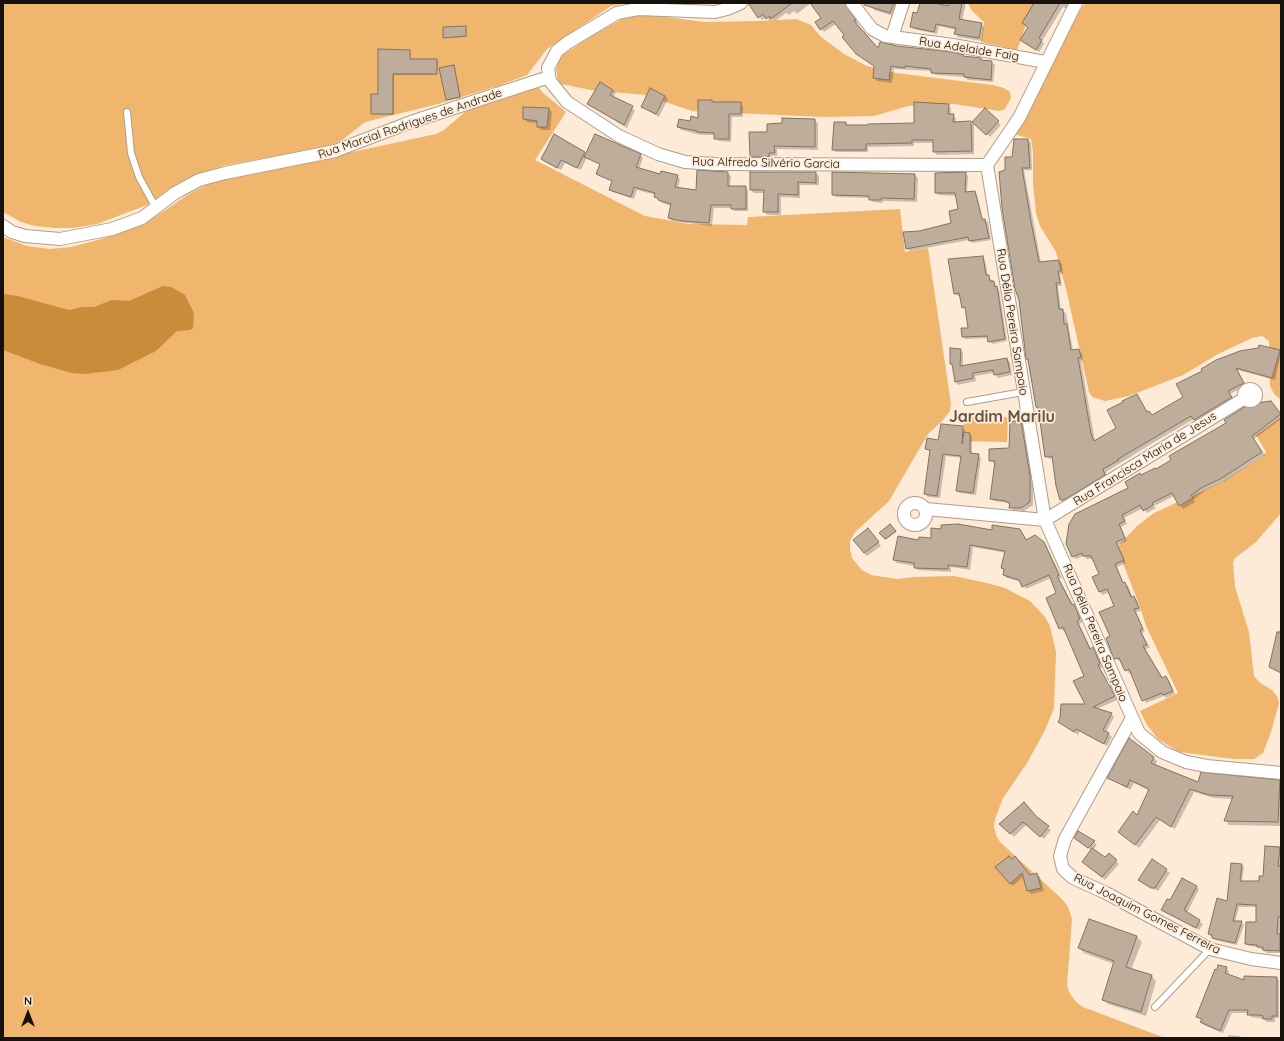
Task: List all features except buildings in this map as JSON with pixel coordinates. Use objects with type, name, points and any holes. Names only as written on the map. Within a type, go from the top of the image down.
[{"type":"street","points":[[549,77],[550,64],[557,51],[567,43],[617,13],[638,9],[715,12],[741,3]]},
{"type":"street","name":"Rua Adelaide Faig","points":[[852,3],[875,32],[892,37],[953,45],[1045,62]]},
{"type":"street","points":[[892,37],[903,3]]},
{"type":"street","points":[[987,165],[1019,118],[1045,62],[1076,3]]},
{"type":"street","name":"Rua Alfredo Silvério Garcia","points":[[549,77],[557,92],[576,109],[619,136],[658,154],[673,159],[716,164],[987,165]]},
{"type":"street","name":"Rua Marcial Rodrigues de Andrade","points":[[3,226],[12,232],[25,236],[60,239],[83,236],[127,224],[142,218],[175,193],[199,180],[225,173],[335,151],[411,122],[549,77]]},
{"type":"street","name":"Rua Délio Pereira Sampaio","points":[[987,165],[1045,520],[1139,733],[1162,752],[1172,758],[1207,766],[1281,773]]},
{"type":"street","name":"Rua Francisca Maria de Jesus","points":[[1045,520],[1244,398]]},
{"type":"street","points":[[926,509],[1045,520]]},
{"type":"street","name":"Rua Joaquim Gomes Ferreira","points":[[1132,718],[1074,819],[1065,838],[1061,851],[1061,862],[1066,874],[1106,893],[1210,949],[1251,959],[1281,963]]},
{"type":"lane","points":[[127,112],[131,153],[139,177],[156,208]]},
{"type":"lane","points":[[968,402],[1023,392]]},
{"type":"lane","points":[[1155,1007],[1210,949]]},
{"type":"shaded area","points":[[3,3],[626,3],[611,6],[547,49],[527,75],[498,86],[438,104],[365,122],[341,141],[327,147],[222,166],[176,184],[147,205],[97,224],[73,228],[54,228],[35,226],[21,222],[3,212]]},
{"type":"shaded area","points":[[626,3],[670,3],[671,6]]},
{"type":"shaded area","points":[[968,3],[1034,3],[1017,50],[981,42],[984,22],[972,11]]},
{"type":"shaded area","points":[[1085,3],[1281,3],[1281,400],[1274,394],[1270,386],[1269,341],[1262,336],[1252,338],[1218,354],[1183,375],[1129,396],[1105,401],[1092,397],[1089,392],[1067,293],[1056,252],[1040,226],[1036,213],[1031,139],[1014,134],[1071,25]]},
{"type":"shaded area","points":[[632,16],[658,16],[704,22],[796,19],[811,25],[820,36],[844,54],[867,66],[896,73],[993,85],[1004,88],[1010,92],[1011,98],[1005,109],[1000,111],[954,104],[908,106],[874,116],[823,117],[692,111],[645,95],[591,90],[561,84],[558,80],[556,69],[561,56],[593,35],[624,18]]},
{"type":"shaded area","points":[[535,83],[542,92],[566,112],[535,160],[645,216],[689,224],[747,225],[748,217],[900,209],[905,252],[928,248],[951,404],[950,411],[928,434],[889,501],[855,532],[850,541],[852,558],[862,570],[871,575],[897,579],[954,576],[1005,588],[1030,601],[1045,617],[1050,626],[1056,652],[1054,708],[1045,730],[1027,763],[1003,798],[995,819],[994,827],[996,835],[1000,842],[1063,900],[1068,907],[1072,919],[1067,985],[1069,992],[1076,1002],[1083,1007],[1165,1038],[3,1038],[3,237],[27,246],[50,249],[71,247],[98,240],[145,224],[189,194],[212,182],[436,134],[444,130],[466,111]]},
{"type":"shaded area","points":[[163,286],[171,287],[185,295],[194,313],[193,328],[190,330],[177,331],[156,351],[118,370],[85,374],[72,373],[40,364],[3,350],[3,294],[18,296],[69,310],[82,307],[94,307],[112,300],[129,301]]},
{"type":"shaded area","points":[[964,416],[1008,417],[1007,442],[963,441]]},
{"type":"shaded area","points":[[1281,417],[1281,513],[1256,542],[1235,558],[1233,563],[1235,587],[1249,632],[1254,676],[1259,682],[1272,690],[1278,698],[1279,703],[1271,732],[1263,753],[1254,759],[1234,759],[1179,752],[1158,739],[1147,725],[1140,711],[1178,693],[1146,626],[1119,553],[1119,545],[1137,526],[1154,513],[1222,482],[1262,457],[1266,452],[1256,435]]},
{"type":"district","name":"Jardim Marilu","points":[[1002,417]]}]
